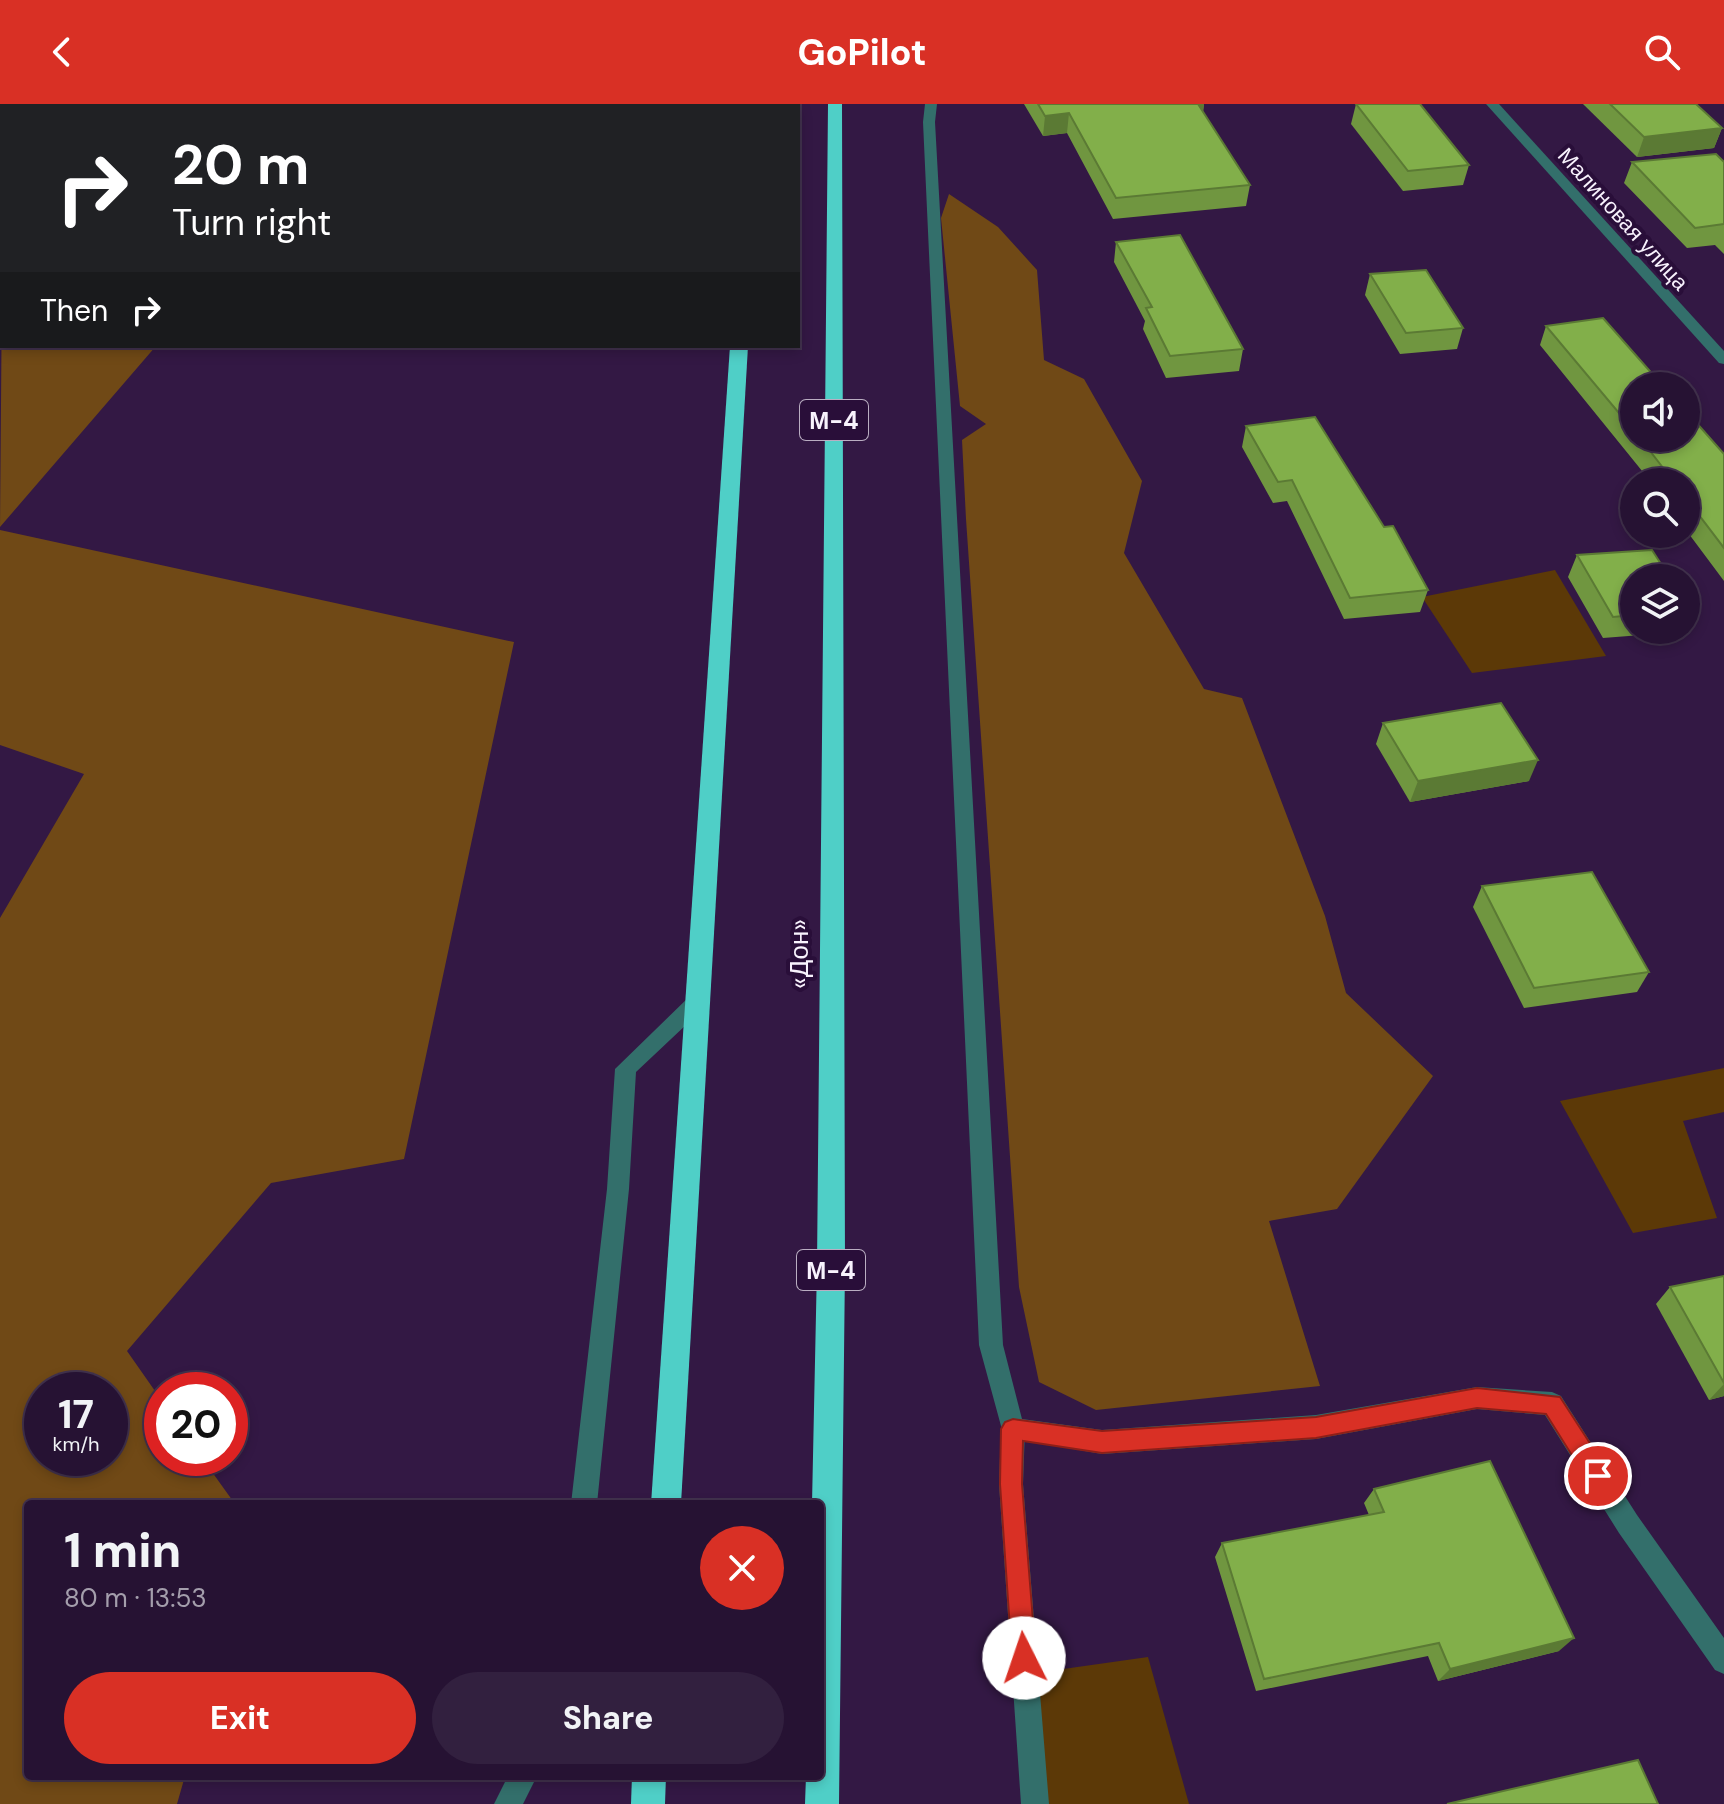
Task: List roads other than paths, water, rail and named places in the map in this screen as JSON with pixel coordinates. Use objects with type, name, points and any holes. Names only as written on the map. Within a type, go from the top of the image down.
[{"type":"highway","name":"«Дон»","points":[[824,1684],[831,1266],[835,104]]},
{"type":"highway","points":[[666,1500],[739,348]]},
{"type":"highway","points":[[648,1804],[649,1780]]},
{"type":"highway","name":"«Дон»","points":[[822,1780],[822,1804]]},
{"type":"street","points":[[931,104],[929,122],[991,1345],[1013,1429],[1011,1484],[1035,1804]]},
{"type":"street","name":"Малиновая улица","points":[[1492,104],[1724,360]]},
{"type":"street","points":[[584,1500],[618,1189],[626,1069],[698,1001]]},
{"type":"street","points":[[1013,1429],[1102,1442],[1316,1427],[1477,1398],[1552,1404],[1628,1524],[1724,1661]]},
{"type":"street","points":[[508,1804],[521,1780]]}]
